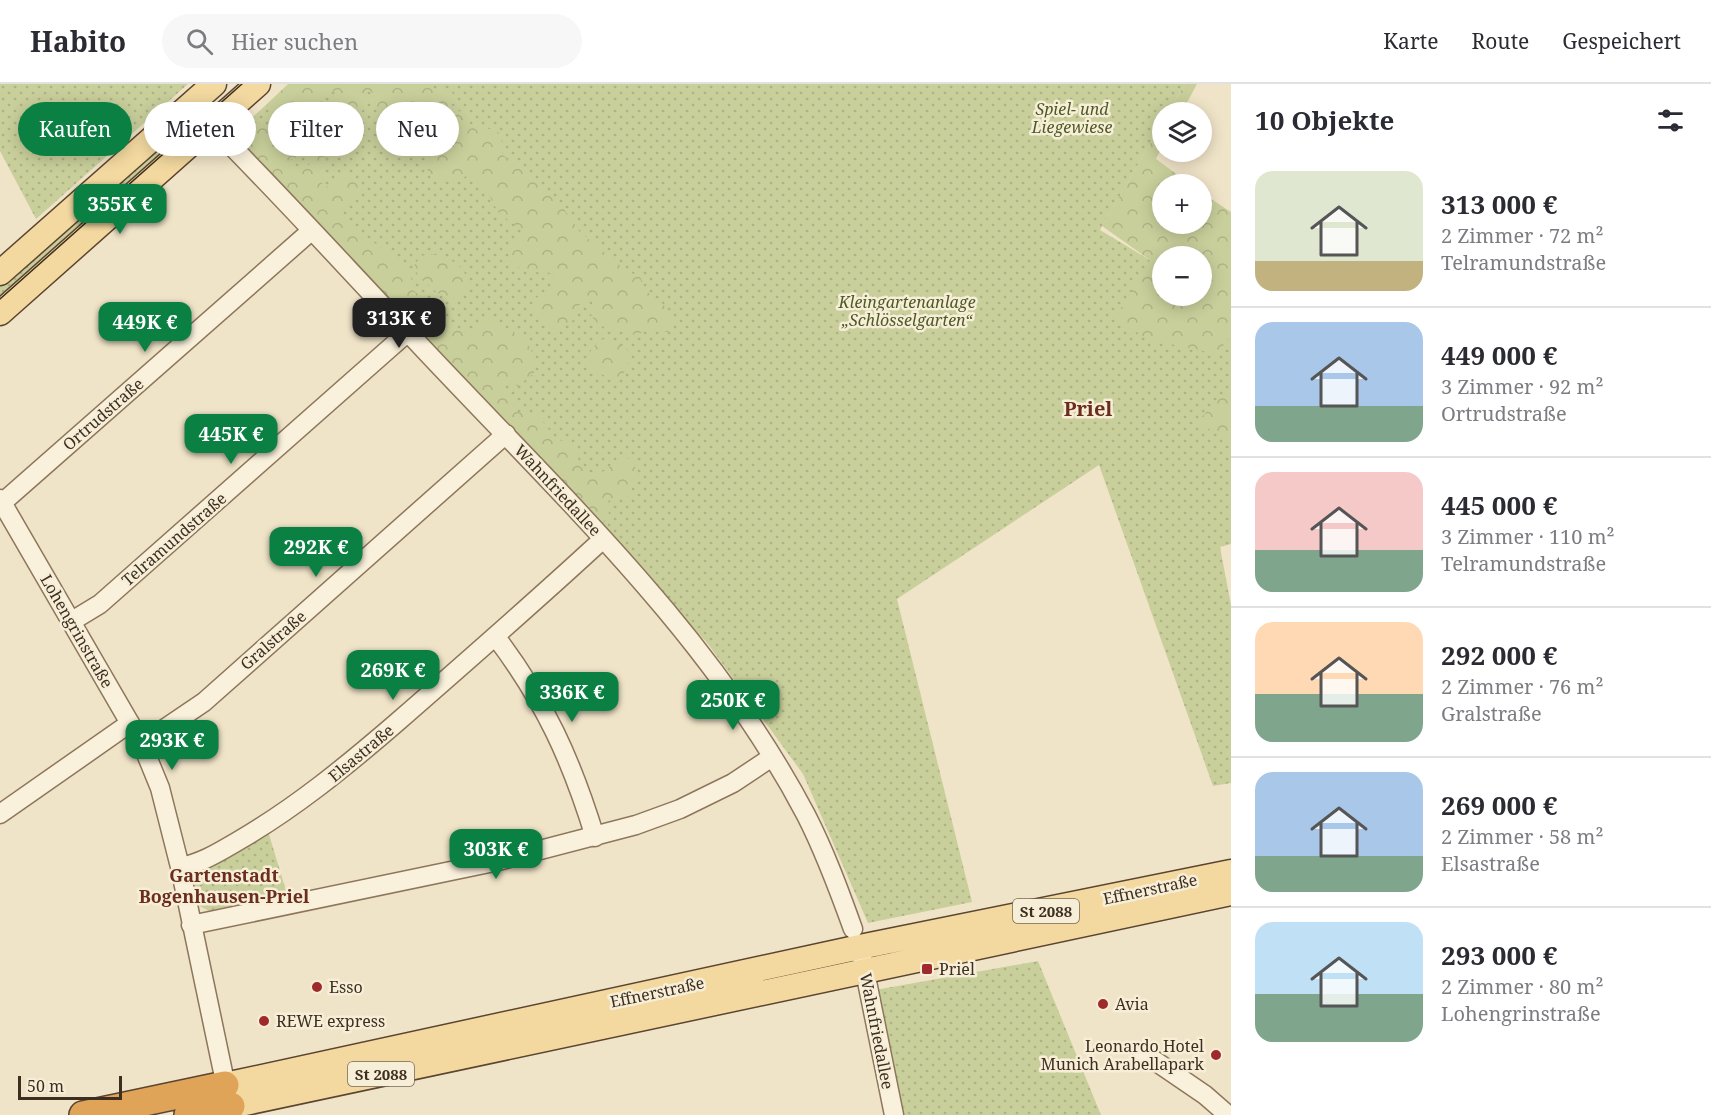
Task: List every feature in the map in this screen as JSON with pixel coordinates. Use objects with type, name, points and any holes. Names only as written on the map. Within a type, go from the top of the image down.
[{"type":"highway","name":"Effnerstraße","points":[[83,1115],[230,1102]]},
{"type":"highway","name":"Effnerstraße","points":[[188,1115],[230,1102]]},
{"type":"main road","points":[[194,102],[214,84]]},
{"type":"main road","points":[[238,102],[258,84]]},
{"type":"main road","points":[[0,273],[144,146]]},
{"type":"main road","points":[[0,313],[178,156]]},
{"type":"main road","name":"Effnerstraße","points":[[230,1102],[860,949],[1231,872]]},
{"type":"main road","name":"Effnerstraße","points":[[230,1102],[531,1043],[860,949],[1231,893]]},
{"type":"street","name":"Wahnfriedallee","points":[[240,156],[506,434],[659,602],[711,669],[772,756],[811,826],[830,867],[860,949],[894,1115]]},
{"type":"street","name":"Ortrudstraße","points":[[1,500],[311,231]]},
{"type":"street","name":"Telramundstraße","points":[[72,621],[100,604],[408,333]]},
{"type":"street","name":"Gralstraße","points":[[142,744],[204,702],[506,434]]},
{"type":"street","name":"Lohengrinstraße","points":[[1,500],[142,744],[160,788],[180,867],[190,925],[230,1102]]},
{"type":"street","name":"Elsastraße","points":[[180,867],[200,863],[293,807],[329,780],[496,637],[603,539]]},
{"type":"street","points":[[496,637],[529,681],[559,736],[579,786],[595,837]]},
{"type":"street","points":[[0,814],[130,723]]},
{"type":"street","points":[[190,925],[494,862],[595,837],[680,809],[734,783],[772,756]]},
{"type":"street","points":[[1142,1052],[1205,1095],[1227,1115]]},
{"type":"green space","points":[[0,84],[188,84],[168,102],[144,102],[144,123],[132,134],[132,102],[18,102],[18,156],[107,156],[36,219],[0,151]]},
{"type":"green space","points":[[288,84],[426,84],[438,92],[449,88],[453,94],[449,102],[376,102],[376,107],[373,104],[372,92],[366,95],[364,107],[364,102],[334,102],[337,96],[334,91],[327,95],[322,102],[269,102]]},
{"type":"green space","points":[[289,84],[1185,84],[1174,102],[1152,102],[1152,140],[1100,230],[1150,260],[1152,306],[1212,306],[1212,251],[1231,241],[1231,544],[1220,547],[1231,605],[1231,783],[1213,786],[1099,465],[897,599],[972,902],[868,923],[803,774],[708,644],[256,156],[256,114],[268,103],[268,156],[364,156],[364,102],[269,102]]},
{"type":"green space","points":[[1185,84],[1197,84],[1187,102],[1174,102]]},
{"type":"green space","points":[[459,111],[467,115],[468,121],[474,127],[498,132],[501,137],[503,155],[546,190],[564,209],[579,231],[628,272],[640,276],[646,291],[663,304],[674,319],[673,326],[668,332],[644,330],[638,336],[609,329],[597,323],[589,310],[593,302],[587,298],[575,309],[576,315],[571,323],[556,329],[543,323],[532,308],[535,299],[554,284],[554,276],[543,272],[531,274],[519,268],[510,259],[508,253],[511,241],[517,235],[526,234],[498,212],[484,185],[470,174],[459,180],[436,180],[428,172],[426,157],[459,156]]},
{"type":"green space","points":[[256,123],[268,127],[268,156],[297,156],[288,160],[296,166],[309,165],[312,156],[323,156],[328,159],[321,182],[326,187],[344,174],[353,179],[362,191],[345,207],[336,211],[360,233],[392,255],[411,277],[413,290],[433,307],[433,322],[469,332],[480,322],[490,319],[518,335],[531,348],[534,373],[518,386],[508,383],[501,387],[516,406],[516,412],[537,414],[556,439],[570,443],[581,467],[587,473],[606,471],[615,460],[625,457],[634,462],[634,484],[628,496],[608,501],[609,517],[603,523],[591,521],[253,156],[256,156]]},
{"type":"green space","points":[[1152,140],[1152,162],[1160,162],[1176,174],[1152,174],[1152,234],[1212,234],[1212,200],[1231,212],[1231,335],[1217,354],[1147,339],[1115,318],[1150,260],[1102,226]]},
{"type":"green space","points":[[144,152],[144,156],[170,156],[0,307],[0,280]]},
{"type":"green space","points":[[430,254],[449,259],[459,266],[470,283],[464,293],[449,300],[420,277],[413,267],[421,256]]},
{"type":"green space","points":[[608,337],[628,350],[629,360],[626,370],[619,377],[603,375],[587,363],[594,347]]},
{"type":"green space","points":[[1231,386],[1231,437],[1228,438],[1196,423]]},
{"type":"green space","points":[[268,831],[287,894],[209,911],[198,905],[192,876]]},
{"type":"green space","points":[[1038,961],[1101,1115],[897,1115],[875,990]]},
{"type":"tram line","points":[[0,299],[242,84]]},
{"type":"place","name":"Priel","points":[[927,969]]},
{"type":"place","name":"Esso","points":[[317,987]]},
{"type":"place","name":"Avia","points":[[1103,1004]]},
{"type":"place","name":"REWE express","points":[[264,1021]]},
{"type":"place","name":"Leonardo Hotel Munich Arabellapark","points":[[1216,1055]]},
{"type":"district","name":"Priel","points":[[1088,408]]},
{"type":"district","name":"Gartenstadt Bogenhausen-Priel","points":[[224,885]]},
{"type":"park label","name":"Spiel- und Liegewiese","points":[[1072,118]]},
{"type":"park label","name":"Kleingartenanlage „Schlösselgarten“","points":[[907,311]]}]
